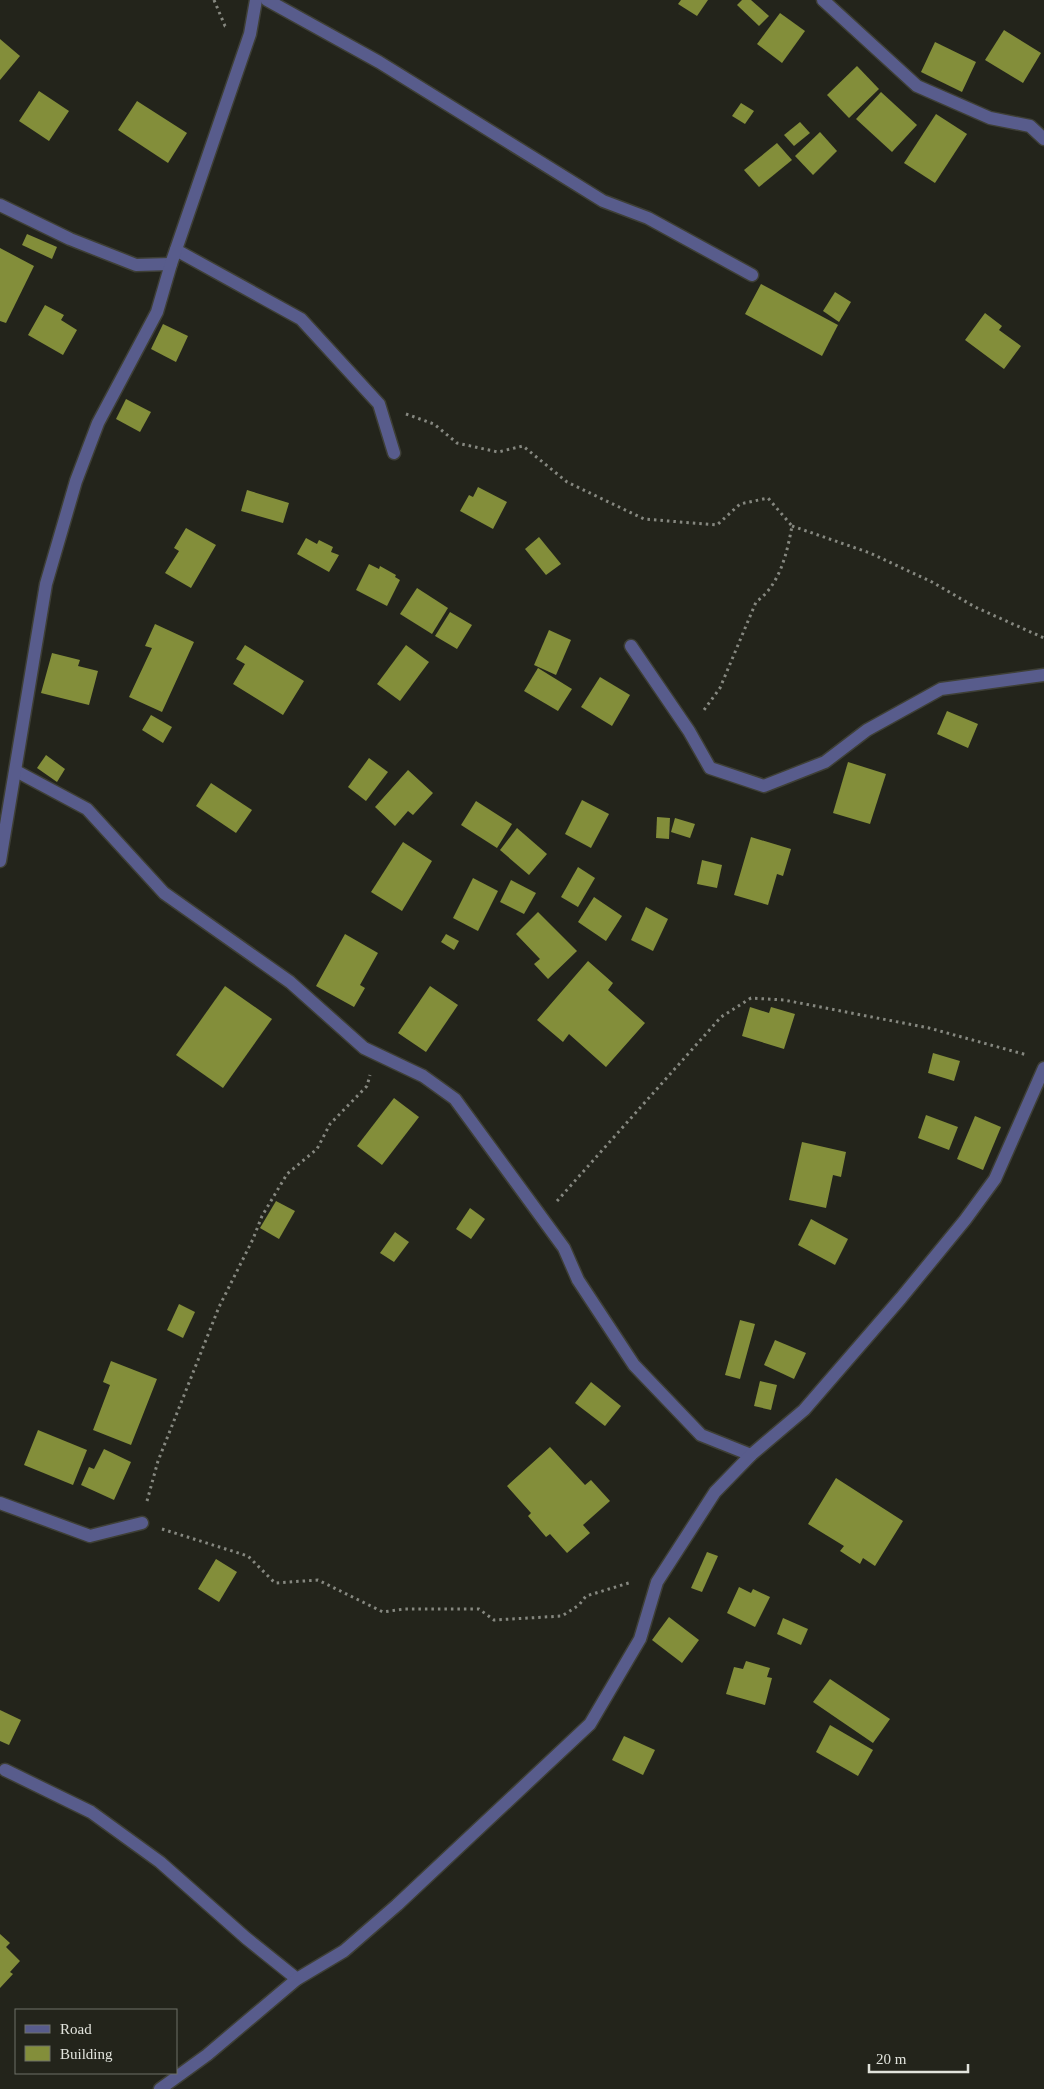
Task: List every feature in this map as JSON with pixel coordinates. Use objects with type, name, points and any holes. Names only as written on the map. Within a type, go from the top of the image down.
[{"type":"street","points":[[0,861],[46,584],[73,490],[98,423],[157,312],[171,264],[250,34],[256,0]]},
{"type":"street","points":[[267,0],[379,62],[602,201],[648,218],[752,275]]},
{"type":"street","points":[[823,0],[917,86],[990,118],[1030,126],[1044,139]]},
{"type":"street","points":[[0,205],[70,239],[136,265],[171,264]]},
{"type":"street","points":[[176,250],[301,319],[379,404],[394,453]]},
{"type":"street","points":[[632,646],[710,768],[764,786],[825,762],[867,730],[942,689],[1044,675]]},
{"type":"street","points":[[16,771],[87,809],[164,893],[290,982],[364,1048],[423,1076],[455,1099],[564,1248],[578,1280],[634,1365],[701,1435],[752,1454]]},
{"type":"street","points":[[160,2089],[207,2055],[297,1979],[344,1950],[397,1905],[590,1724],[640,1638],[657,1582],[715,1492],[752,1454],[804,1410],[851,1357],[965,1220],[995,1179],[1044,1068]]},
{"type":"street","points":[[0,1503],[90,1536],[142,1523]]},
{"type":"street","points":[[6,1770],[91,1812],[160,1862],[246,1938],[297,1979]]},
{"type":"path","points":[[379,404],[434,424],[457,443],[498,452],[523,446],[567,482],[644,519],[717,525],[740,504],[768,498],[792,526],[870,552],[932,582],[975,607],[1044,638]]},
{"type":"path","points":[[688,731],[720,688],[756,602],[768,594],[787,554],[792,526]]},
{"type":"path","points":[[542,1218],[721,1017],[751,998],[784,1000],[929,1028],[1034,1057]]},
{"type":"path","points":[[364,1048],[372,1069],[367,1086],[330,1124],[317,1149],[287,1174],[262,1216],[253,1239],[219,1306],[158,1461],[142,1523],[248,1556],[275,1583],[318,1580],[383,1612],[404,1609],[479,1610],[494,1620],[562,1616],[579,1605],[586,1596],[634,1582],[657,1582]]},
{"type":"building","points":[[681,0],[708,0],[697,16],[678,4]]},
{"type":"building","points":[[742,0],[751,0],[769,16],[759,26],[737,5]]},
{"type":"building","points":[[780,13],[805,31],[782,63],[757,44]]},
{"type":"building","points":[[1004,30],[1041,53],[1023,83],[985,60]]},
{"type":"building","points":[[0,39],[20,56],[0,80]]},
{"type":"building","points":[[935,42],[976,62],[962,92],[921,72]]},
{"type":"building","points":[[857,66],[879,89],[849,118],[827,95]]},
{"type":"building","points":[[39,91],[69,111],[49,141],[19,121]]},
{"type":"building","points":[[881,92],[917,125],[892,152],[856,119]]},
{"type":"building","points":[[137,101],[187,133],[168,163],[118,130]]},
{"type":"building","points":[[741,103],[754,111],[745,124],[732,116]]},
{"type":"building","points":[[936,114],[967,134],[935,183],[904,163]]},
{"type":"building","points":[[800,122],[810,133],[794,146],[784,135]]},
{"type":"building","points":[[820,132],[837,151],[813,175],[795,156]]},
{"type":"building","points":[[777,143],[792,160],[759,187],[744,170]]},
{"type":"building","points":[[27,234],[57,247],[52,259],[22,245]]},
{"type":"building","points":[[0,248],[34,266],[6,323],[0,321]]},
{"type":"building","points":[[761,284],[838,325],[822,356],[745,314]]},
{"type":"building","points":[[835,292],[851,302],[839,322],[823,311]]},
{"type":"building","points":[[45,305],[64,315],[61,320],[77,330],[63,355],[28,335]]},
{"type":"building","points":[[985,313],[1002,326],[999,330],[1021,346],[1004,369],[965,340]]},
{"type":"building","points":[[163,324],[188,336],[176,362],[151,349]]},
{"type":"building","points":[[126,399],[151,412],[140,432],[116,419]]},
{"type":"building","points":[[478,487],[507,502],[493,529],[460,511],[469,495],[473,497]]},
{"type":"building","points":[[247,490],[289,503],[283,523],[241,511]]},
{"type":"building","points":[[186,528],[216,545],[191,588],[165,573],[179,551],[174,548]]},
{"type":"building","points":[[539,537],[561,564],[546,575],[525,549]]},
{"type":"building","points":[[306,538],[317,544],[319,540],[333,547],[331,552],[339,555],[329,572],[297,554]]},
{"type":"building","points":[[369,564],[379,569],[380,566],[396,575],[395,577],[400,580],[387,606],[356,590]]},
{"type":"building","points":[[417,588],[448,608],[432,634],[400,614]]},
{"type":"building","points":[[450,612],[472,625],[457,649],[435,636]]},
{"type":"building","points":[[155,624],[194,642],[162,712],[129,697],[152,648],[145,646]]},
{"type":"building","points":[[549,630],[571,640],[556,675],[534,665]]},
{"type":"building","points":[[245,645],[304,681],[283,715],[233,684],[245,664],[236,659]]},
{"type":"building","points":[[406,645],[429,662],[400,701],[377,684]]},
{"type":"building","points":[[52,653],[80,660],[78,666],[98,671],[89,705],[41,693]]},
{"type":"building","points":[[538,668],[572,689],[558,711],[524,691]]},
{"type":"building","points":[[600,677],[630,695],[612,726],[581,707]]},
{"type":"building","points":[[947,711],[978,724],[968,748],[937,734]]},
{"type":"building","points":[[151,715],[172,727],[163,743],[142,730]]},
{"type":"building","points":[[46,755],[65,769],[57,782],[37,768]]},
{"type":"building","points":[[369,758],[388,772],[366,801],[348,787]]},
{"type":"building","points":[[848,762],[886,774],[870,824],[833,813]]},
{"type":"building","points":[[408,770],[433,793],[413,815],[408,811],[395,826],[375,807]]},
{"type":"building","points":[[211,783],[252,810],[236,833],[196,806]]},
{"type":"building","points":[[582,800],[609,814],[591,848],[565,834]]},
{"type":"building","points":[[476,801],[512,824],[497,848],[461,825]]},
{"type":"building","points":[[657,817],[670,818],[669,839],[656,838]]},
{"type":"building","points":[[675,818],[695,824],[690,838],[671,832]]},
{"type":"building","points":[[517,828],[547,854],[529,875],[500,850]]},
{"type":"building","points":[[751,837],[791,849],[783,876],[777,874],[768,905],[734,895]]},
{"type":"building","points":[[403,842],[432,861],[402,911],[371,892]]},
{"type":"building","points":[[702,860],[722,865],[717,888],[697,884]]},
{"type":"building","points":[[578,867],[595,878],[578,907],[561,897]]},
{"type":"building","points":[[473,878],[498,891],[478,931],[453,918]]},
{"type":"building","points":[[511,880],[536,893],[524,914],[500,902]]},
{"type":"building","points":[[594,897],[622,916],[606,941],[578,922]]},
{"type":"building","points":[[646,907],[668,919],[653,951],[631,940]]},
{"type":"building","points":[[538,912],[577,951],[548,979],[534,964],[540,959],[516,934]]},
{"type":"building","points":[[345,934],[378,953],[360,985],[365,988],[354,1007],[316,986]]},
{"type":"building","points":[[446,934],[459,941],[454,950],[441,942]]},
{"type":"building","points":[[588,961],[613,983],[608,990],[645,1023],[606,1067],[569,1034],[563,1042],[537,1020]]},
{"type":"building","points":[[225,986],[272,1019],[223,1088],[176,1055]]},
{"type":"building","points":[[430,986],[458,1005],[426,1052],[398,1033]]},
{"type":"building","points":[[750,1007],[769,1013],[771,1007],[795,1014],[784,1049],[742,1036]]},
{"type":"building","points":[[933,1053],[960,1061],[954,1081],[928,1073]]},
{"type":"building","points":[[394,1098],[419,1117],[382,1165],[357,1146]]},
{"type":"building","points":[[926,1115],[958,1127],[949,1150],[918,1138]]},
{"type":"building","points":[[975,1116],[1001,1127],[983,1170],[957,1159]]},
{"type":"building","points":[[802,1142],[846,1152],[841,1177],[833,1175],[826,1208],[789,1200]]},
{"type":"building","points":[[276,1201],[295,1211],[279,1239],[260,1228]]},
{"type":"building","points":[[470,1208],[485,1219],[471,1239],[456,1229]]},
{"type":"building","points":[[811,1219],[848,1239],[835,1265],[798,1245]]},
{"type":"building","points":[[395,1232],[409,1242],[394,1262],[380,1253]]},
{"type":"building","points":[[179,1304],[195,1312],[183,1338],[167,1330]]},
{"type":"building","points":[[740,1320],[755,1324],[740,1379],[725,1375]]},
{"type":"building","points":[[775,1340],[806,1353],[794,1379],[764,1365]]},
{"type":"building","points":[[111,1361],[157,1379],[131,1445],[93,1430],[110,1385],[103,1382]]},
{"type":"building","points":[[760,1381],[777,1385],[771,1410],[754,1406]]},
{"type":"building","points":[[591,1382],[621,1406],[605,1426],[575,1403]]},
{"type":"building","points":[[38,1430],[87,1450],[73,1485],[24,1465]]},
{"type":"building","points":[[550,1447],[585,1485],[591,1480],[610,1501],[583,1525],[590,1533],[567,1553],[550,1534],[546,1537],[528,1516],[531,1513],[507,1486]]},
{"type":"building","points":[[104,1449],[131,1462],[114,1500],[81,1485],[89,1467],[94,1469]]},
{"type":"building","points":[[836,1478],[903,1521],[875,1566],[863,1558],[860,1564],[840,1551],[844,1546],[808,1524]]},
{"type":"building","points":[[707,1552],[718,1556],[702,1592],[691,1588]]},
{"type":"building","points":[[216,1559],[237,1572],[219,1602],[198,1589]]},
{"type":"building","points":[[739,1587],[751,1593],[753,1589],[770,1597],[755,1627],[727,1613]]},
{"type":"building","points":[[669,1617],[699,1640],[682,1663],[652,1640]]},
{"type":"building","points":[[783,1618],[808,1629],[801,1645],[777,1634]]},
{"type":"building","points":[[746,1661],[770,1668],[767,1677],[772,1678],[765,1705],[726,1694],[734,1667],[743,1669]]},
{"type":"building","points":[[830,1679],[890,1719],[873,1743],[813,1702]]},
{"type":"building","points":[[0,1710],[21,1720],[9,1745],[0,1741]]},
{"type":"building","points":[[830,1725],[873,1750],[858,1776],[816,1752]]},
{"type":"building","points":[[624,1736],[655,1750],[643,1775],[612,1760]]},
{"type":"building","points":[[0,1934],[10,1943],[6,1947],[20,1961],[10,1972],[13,1974],[0,1988]]}]
